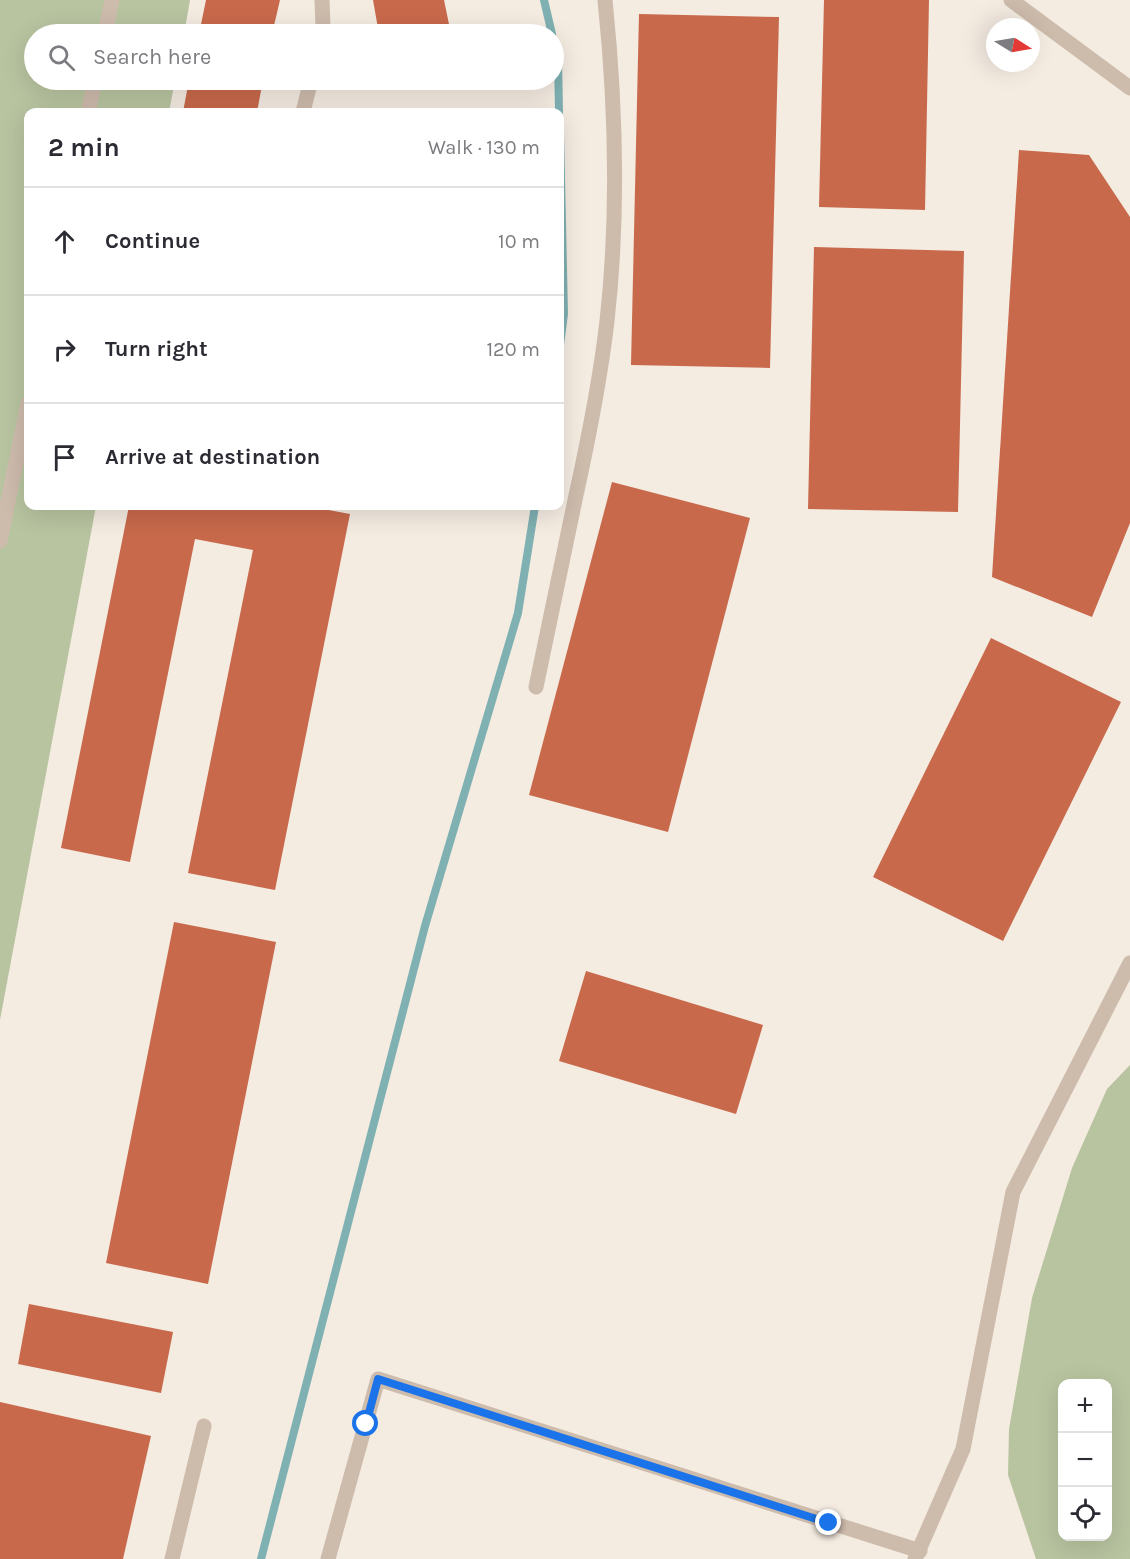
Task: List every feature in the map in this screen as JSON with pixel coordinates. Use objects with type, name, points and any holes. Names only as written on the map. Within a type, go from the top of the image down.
[{"type":"street","points":[[107,24],[112,0]]},
{"type":"street","points":[[322,0],[323,24]]},
{"type":"street","points":[[536,687],[597,394],[607,322],[614,227],[615,132],[612,69],[604,0]]},
{"type":"street","points":[[1011,0],[1130,88]]},
{"type":"street","points":[[89,108],[93,90]]},
{"type":"street","points":[[304,108],[308,90]]},
{"type":"street","points":[[0,541],[24,423]]},
{"type":"street","points":[[328,1559],[378,1379],[917,1555],[963,1449],[1013,1192],[1130,963]]},
{"type":"street","points":[[172,1559],[204,1426]]},
{"type":"green space","points":[[0,0],[190,0],[186,24],[24,24],[24,90],[173,90],[170,108],[24,108],[24,510],[95,510],[0,1020]]},
{"type":"green space","points":[[1130,1065],[1130,1559],[1036,1559],[1008,1475],[1009,1429],[1032,1298],[1072,1168],[1107,1089]]},
{"type":"building","points":[[206,0],[280,0],[274,24],[201,24]]},
{"type":"building","points":[[373,0],[444,0],[449,24],[377,24]]},
{"type":"building","points":[[824,0],[929,0],[925,210],[819,207]]},
{"type":"building","points":[[639,14],[779,17],[770,368],[631,365]]},
{"type":"building","points":[[187,90],[261,90],[258,108],[184,108]]},
{"type":"building","points":[[1019,150],[1089,155],[1130,217],[1130,523],[1092,617],[992,577]]},
{"type":"building","points":[[814,247],[964,251],[958,512],[808,509]]},
{"type":"building","points":[[612,482],[750,518],[668,832],[529,795]]},
{"type":"building","points":[[128,510],[328,510],[350,514],[275,890],[188,873],[253,550],[195,539],[130,862],[61,848]]},
{"type":"building","points":[[991,638],[1121,702],[1003,941],[873,877]]},
{"type":"building","points":[[174,922],[276,942],[208,1284],[106,1263]]},
{"type":"building","points":[[586,971],[763,1025],[736,1114],[559,1061]]},
{"type":"building","points":[[29,1304],[173,1332],[161,1393],[18,1364]]},
{"type":"building","points":[[0,1402],[151,1436],[123,1559],[0,1559]]},
{"type":"waterway","points":[[544,0],[550,24]]},
{"type":"waterway","points":[[559,90],[559,108]]},
{"type":"waterway","points":[[261,1559],[425,926],[518,613],[534,510]]},
{"type":"route","points":[[366,1424],[378,1379],[829,1523]]}]
